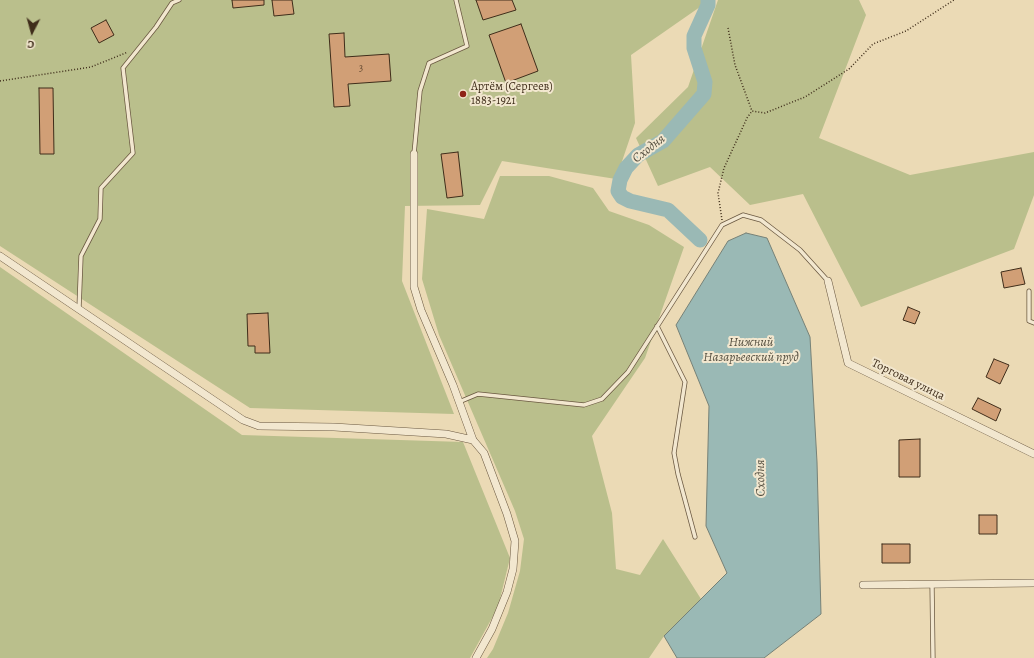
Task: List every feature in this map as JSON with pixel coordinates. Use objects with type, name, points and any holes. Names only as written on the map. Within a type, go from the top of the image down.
[{"type":"street","points":[[414,154],[414,287],[421,310],[473,440],[484,453],[507,514],[515,541],[513,569],[507,592],[492,629],[476,658]]},
{"type":"street","points":[[0,256],[243,420],[259,426],[334,427],[446,434],[473,440]]},
{"type":"street","name":"Торговая улица","points":[[828,281],[848,363],[1034,454]]},
{"type":"street","points":[[863,585],[1034,583]]},
{"type":"lane","points":[[79,308],[81,256],[100,219],[100,188],[133,154],[123,68],[156,27],[172,3],[179,0]]},
{"type":"lane","points":[[414,154],[420,91],[428,63],[467,46],[456,0]]},
{"type":"lane","points":[[459,402],[478,394],[584,405],[602,400],[628,372],[722,225],[743,215],[761,220],[800,250],[828,281]]},
{"type":"lane","points":[[1029,291],[1029,321],[1034,323]]},
{"type":"lane","points":[[657,326],[685,382],[674,453],[678,474],[695,537]]},
{"type":"lane","points":[[932,584],[933,658]]},
{"type":"path","points":[[752,111],[765,113],[805,97],[848,69],[873,44],[906,31],[954,0]]},
{"type":"path","points":[[728,28],[734,65],[752,111]]},
{"type":"path","points":[[0,81],[91,67],[141,46]]},
{"type":"path","points":[[722,225],[718,193],[724,168],[747,118],[752,111]]},
{"type":"green space","points":[[0,0],[710,0],[631,55],[635,123],[616,179],[502,161],[480,205],[405,206],[402,281],[454,414],[250,408],[0,246]]},
{"type":"green space","points":[[718,0],[859,0],[866,15],[819,138],[910,175],[1034,152],[1034,195],[1014,249],[861,307],[803,194],[750,205],[710,167],[658,186],[636,138],[688,87]]},
{"type":"green space","points":[[500,176],[549,176],[593,188],[609,211],[649,225],[684,247],[645,358],[592,436],[612,513],[616,569],[640,575],[663,539],[701,599],[664,636],[649,658],[487,658],[493,649],[508,613],[520,571],[524,539],[515,511],[439,335],[422,279],[427,209],[484,219]]},
{"type":"green space","points":[[0,267],[242,435],[463,442],[510,558],[498,607],[470,658],[0,658]]},
{"type":"water","name":"Нижний Назарьевский пруд","points":[[746,233],[767,238],[810,337],[817,462],[821,614],[764,658],[677,658],[664,636],[727,573],[706,526],[709,406],[676,325],[728,241]]},
{"type":"building","points":[[232,0],[264,0],[264,5],[233,8]]},
{"type":"building","points":[[272,0],[292,0],[294,14],[274,16]]},
{"type":"building","points":[[476,0],[512,0],[516,10],[483,20]]},
{"type":"building","points":[[106,20],[114,35],[99,43],[91,28]]},
{"type":"building","points":[[521,24],[538,71],[506,83],[489,35]]},
{"type":"building","points":[[344,33],[345,57],[389,54],[391,81],[348,84],[350,106],[334,107],[329,34]]},
{"type":"building","points":[[39,88],[53,88],[54,154],[40,154]]},
{"type":"building","points":[[458,152],[463,196],[447,198],[441,154]]},
{"type":"building","points":[[1021,268],[1025,284],[1004,288],[1001,272]]},
{"type":"building","points":[[908,307],[920,312],[915,324],[903,320]]},
{"type":"building","points":[[268,313],[270,353],[255,353],[255,346],[248,346],[247,314]]},
{"type":"building","points":[[994,359],[1009,365],[1000,384],[986,377]]},
{"type":"building","points":[[978,398],[1001,409],[996,421],[972,409]]},
{"type":"building","points":[[920,439],[920,477],[899,477],[899,440]]},
{"type":"building","points":[[979,515],[997,515],[997,534],[979,534]]},
{"type":"building","points":[[882,544],[910,544],[910,563],[882,563]]},
{"type":"waterway","name":"Сходня","points":[[700,240],[668,210],[630,201],[622,197],[618,191],[620,180],[626,168],[638,155],[663,141],[704,94],[705,82],[694,48],[694,36],[708,5],[708,0]]},
{"type":"place","name":"Артём (Сергеев) 1883-1921","points":[[463,94]]}]
